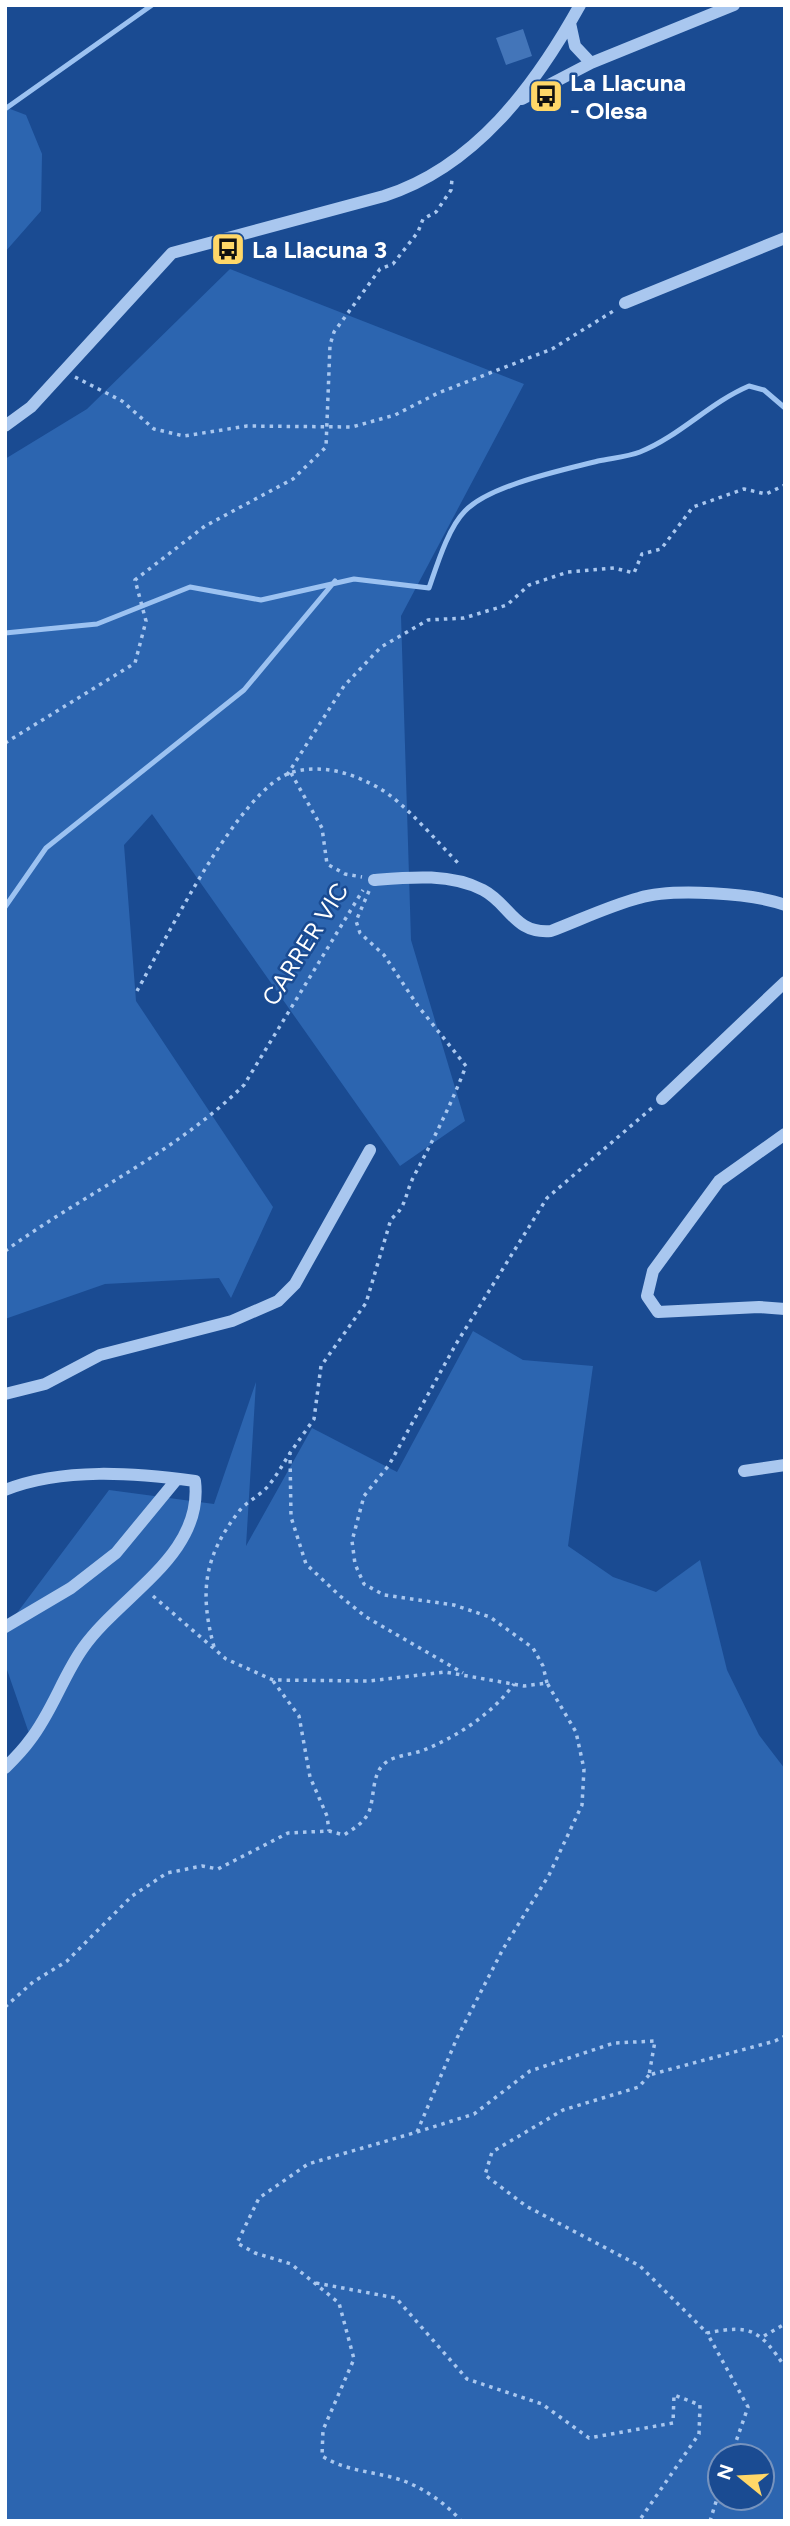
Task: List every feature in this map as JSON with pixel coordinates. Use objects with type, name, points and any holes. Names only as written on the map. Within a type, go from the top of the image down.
[{"type":"street","points":[[5,426],[31,407],[172,253],[416,186],[453,163],[518,101],[580,5]]},
{"type":"street","points":[[518,101],[591,63],[734,5]]},
{"type":"street","points":[[570,23],[575,46],[591,63]]},
{"type":"street","points":[[625,303],[785,238]]},
{"type":"street","name":"CARRER VIC","points":[[374,880],[418,877],[464,883],[486,892],[519,925],[540,932],[659,894],[763,897],[785,905]]},
{"type":"street","points":[[662,1099],[785,982]]},
{"type":"street","points":[[785,1134],[719,1181],[653,1271],[647,1296],[658,1312],[759,1307],[785,1309]]},
{"type":"street","points":[[5,1395],[46,1384],[100,1355],[232,1321],[278,1301],[295,1284],[370,1150]]},
{"type":"street","points":[[744,1471],[785,1465]]},
{"type":"street","points":[[5,1490],[65,1477],[138,1474],[195,1481],[198,1500],[188,1530],[143,1587],[96,1631],[82,1649],[32,1739],[5,1768]]},
{"type":"street","points":[[5,1627],[71,1588],[116,1553],[177,1479]]},
{"type":"path","points":[[5,743],[135,663],[146,621],[135,580],[205,526],[293,479],[313,464],[326,447],[330,345],[334,332],[380,269],[393,264],[418,232],[423,219],[436,212],[451,190],[453,163]]},
{"type":"path","points":[[64,371],[122,401],[154,429],[184,436],[247,426],[352,427],[395,415],[438,393],[552,349],[625,303]]},
{"type":"path","points":[[137,991],[223,839],[266,789],[289,774],[344,686],[381,646],[428,620],[464,618],[507,605],[528,585],[568,572],[614,568],[634,573],[642,554],[661,549],[693,507],[744,489],[766,494],[785,485]]},
{"type":"path","points":[[289,774],[333,768],[381,789],[467,872]]},
{"type":"path","points":[[214,1649],[205,1602],[207,1566],[241,1510],[268,1486],[314,1419],[321,1366],[366,1303],[391,1219],[403,1210],[413,1177],[450,1108],[466,1066],[418,1006],[384,955],[360,933],[356,921],[374,880],[345,874],[327,864],[322,828],[289,774]]},
{"type":"path","name":"CARRER VIC","points":[[5,1251],[42,1224],[104,1190],[223,1105],[244,1085],[365,887],[374,880]]},
{"type":"path","points":[[417,2132],[457,2038],[503,1950],[549,1875],[582,1805],[584,1769],[576,1732],[547,1683],[543,1666],[533,1648],[490,1617],[454,1605],[384,1595],[364,1584],[355,1564],[352,1542],[364,1496],[389,1465],[456,1344],[547,1198],[662,1099]]},
{"type":"path","points":[[290,1453],[290,1517],[306,1564],[366,1617],[469,1676]]},
{"type":"path","points":[[143,1587],[226,1659],[273,1680],[369,1681],[445,1672],[514,1684],[547,1683]]},
{"type":"path","points":[[273,1680],[299,1716],[310,1777],[327,1816],[329,1831]]},
{"type":"path","points":[[5,2007],[33,1982],[67,1961],[132,1896],[167,1873],[202,1866],[218,1869],[288,1833],[329,1831],[344,1835],[360,1824],[369,1813],[380,1767],[391,1759],[426,1749],[461,1731],[502,1700],[514,1684]]},
{"type":"path","points":[[649,2074],[775,2041],[785,2036]]},
{"type":"path","points":[[461,2521],[450,2508],[403,2481],[338,2467],[321,2456],[323,2430],[354,2359],[339,2303],[291,2264],[255,2253],[237,2243],[259,2198],[308,2164],[474,2114],[530,2071],[614,2043],[655,2041],[649,2074],[639,2087],[563,2110],[492,2152],[485,2175],[526,2206],[640,2266],[707,2333],[748,2407],[736,2442]]},
{"type":"path","points":[[313,2282],[396,2298],[467,2379],[542,2404],[589,2438],[673,2423],[674,2395],[700,2405],[699,2434],[639,2521]]},
{"type":"path","points":[[764,2336],[785,2324]]},
{"type":"path","points":[[707,2333],[736,2327],[764,2336],[785,2367]]},
{"type":"shaded area","points":[[5,107],[26,115],[42,154],[41,211],[5,252]]},
{"type":"shaded area","points":[[230,269],[524,384],[401,616],[411,940],[465,1121],[400,1166],[152,814],[124,845],[136,1001],[273,1207],[231,1298],[219,1278],[105,1284],[5,1319],[5,459],[87,409]]},
{"type":"shaded area","points":[[473,1331],[523,1360],[593,1366],[568,1546],[613,1577],[656,1592],[700,1560],[727,1670],[759,1735],[785,1769],[785,2521],[5,2521],[5,1769],[31,1739],[5,1664],[5,1629],[109,1490],[214,1504],[256,1382],[246,1546],[312,1428],[397,1472]]},
{"type":"building","points":[[523,29],[532,56],[506,65],[496,38]]},
{"type":"waterway","points":[[5,109],[152,5]]},
{"type":"waterway","points":[[5,633],[97,624],[190,587],[261,600],[354,579],[429,588],[453,527],[465,511],[491,493],[547,474],[640,452],[749,386],[764,390],[785,408]]},
{"type":"waterway","points":[[5,907],[46,848],[244,690],[335,581]]},
{"type":"place","name":"La Llacuna - Olesa","points":[[546,96]]},
{"type":"place","name":"La Llacuna 3","points":[[228,249]]}]
